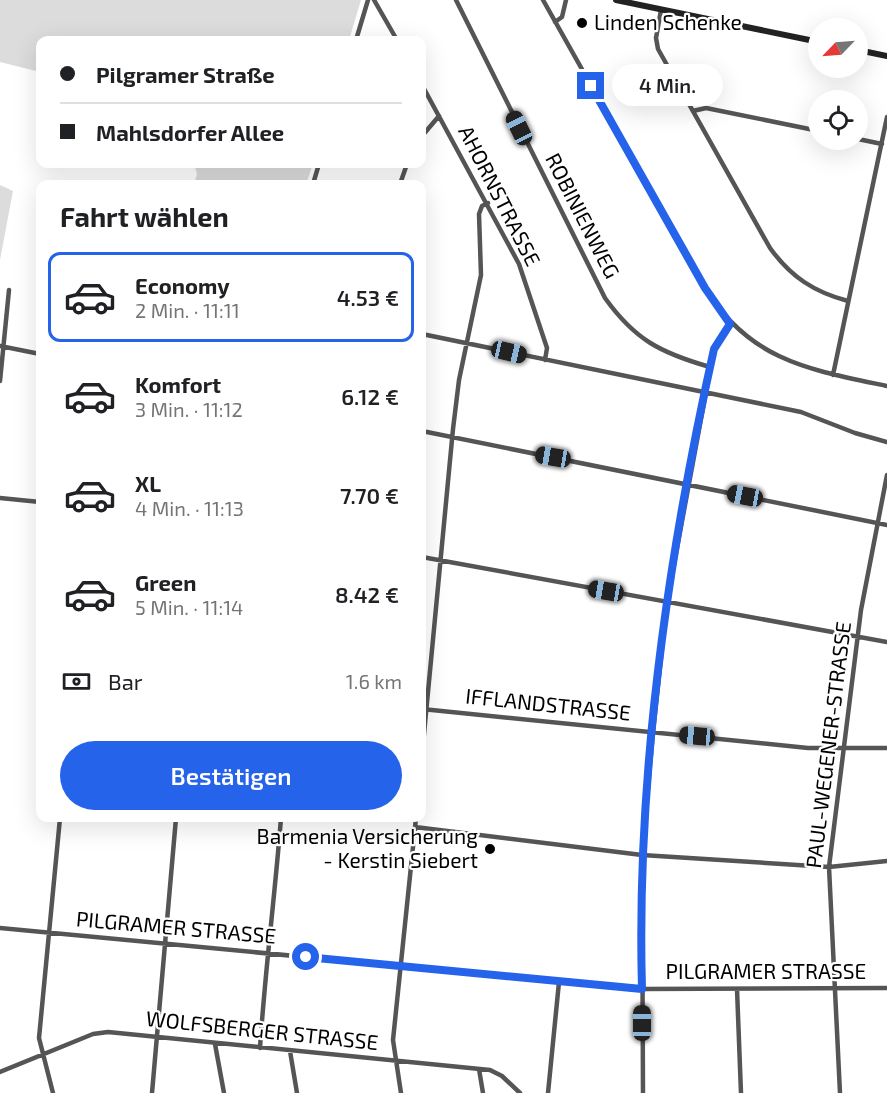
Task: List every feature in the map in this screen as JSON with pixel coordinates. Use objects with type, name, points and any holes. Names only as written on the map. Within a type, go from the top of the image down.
[{"type":"street","points":[[357,36],[368,0]]},
{"type":"street","points":[[374,0],[395,36]]},
{"type":"street","name":"ROBINIENWEG","points":[[456,0],[605,298],[632,331],[651,346],[710,368]]},
{"type":"street","points":[[543,0],[705,288],[730,324],[758,346],[784,361],[833,375],[887,386]]},
{"type":"street","points":[[555,22],[562,17],[566,0]]},
{"type":"street","points":[[616,0],[640,2],[662,10],[808,40]]},
{"type":"street","points":[[662,10],[656,38],[658,49],[770,248],[784,267],[814,290],[848,301]]},
{"type":"street","points":[[868,52],[887,56]]},
{"type":"street","name":"AHORNSTRASSE","points":[[426,92],[519,264],[547,348],[545,360]]},
{"type":"street","points":[[693,111],[706,108],[808,129]]},
{"type":"street","points":[[426,131],[439,116]]},
{"type":"street","points":[[833,375],[887,117]]},
{"type":"street","points":[[868,141],[882,144]]},
{"type":"street","points":[[426,689],[459,380],[481,275],[479,214],[482,206],[488,203]]},
{"type":"street","points":[[0,381],[9,290]]},
{"type":"street","points":[[643,1093],[642,855],[667,602],[710,368],[717,343],[730,324]]},
{"type":"street","points":[[426,335],[801,412],[848,431],[887,442]]},
{"type":"street","points":[[2,346],[36,353]]},
{"type":"street","points":[[426,432],[887,525]]},
{"type":"street","name":"PAUL-WEGENER-STRASSE","points":[[840,1093],[829,867],[857,636],[887,475]]},
{"type":"street","points":[[0,498],[36,502]]},
{"type":"street","points":[[426,558],[887,642]]},
{"type":"street","name":"IFFLANDSTRASSE","points":[[426,709],[843,750],[887,748]]},
{"type":"street","points":[[53,1093],[39,1038],[60,822]]},
{"type":"street","points":[[152,1093],[176,822]]},
{"type":"street","points":[[260,1048],[264,980],[270,954],[281,822]]},
{"type":"street","points":[[401,1093],[394,1061],[393,1040],[416,822]]},
{"type":"street","points":[[415,827],[642,855],[829,867],[887,861]]},
{"type":"street","name":"PILGRAMER STRASSE","points":[[0,928],[642,989],[887,988]]},
{"type":"street","points":[[548,1093],[559,982]]},
{"type":"street","points":[[738,989],[741,1093]]},
{"type":"street","name":"WOLFSBERGER STRASSE","points":[[0,1072],[99,1032],[479,1069],[496,1072],[520,1093]]},
{"type":"street","points":[[215,1044],[224,1093]]},
{"type":"street","points":[[290,1051],[297,1093]]},
{"type":"street","points":[[479,1069],[483,1093]]},
{"type":"shaded area","points":[[0,0],[361,0],[350,36],[36,36],[36,71],[0,62]]},
{"type":"shaded area","points":[[195,168],[312,168],[307,180],[195,180],[197,174]]},
{"type":"shaded area","points":[[0,185],[13,191],[0,260]]},
{"type":"place","name":"Linden Schenke","points":[[582,23]]},
{"type":"place","name":"Barmenia Versicherung - Kerstin Siebert","points":[[490,849]]},
{"type":"route","points":[[306,957],[642,989],[642,855],[667,602],[714,349],[720,336],[730,324],[705,288],[591,86]]}]
